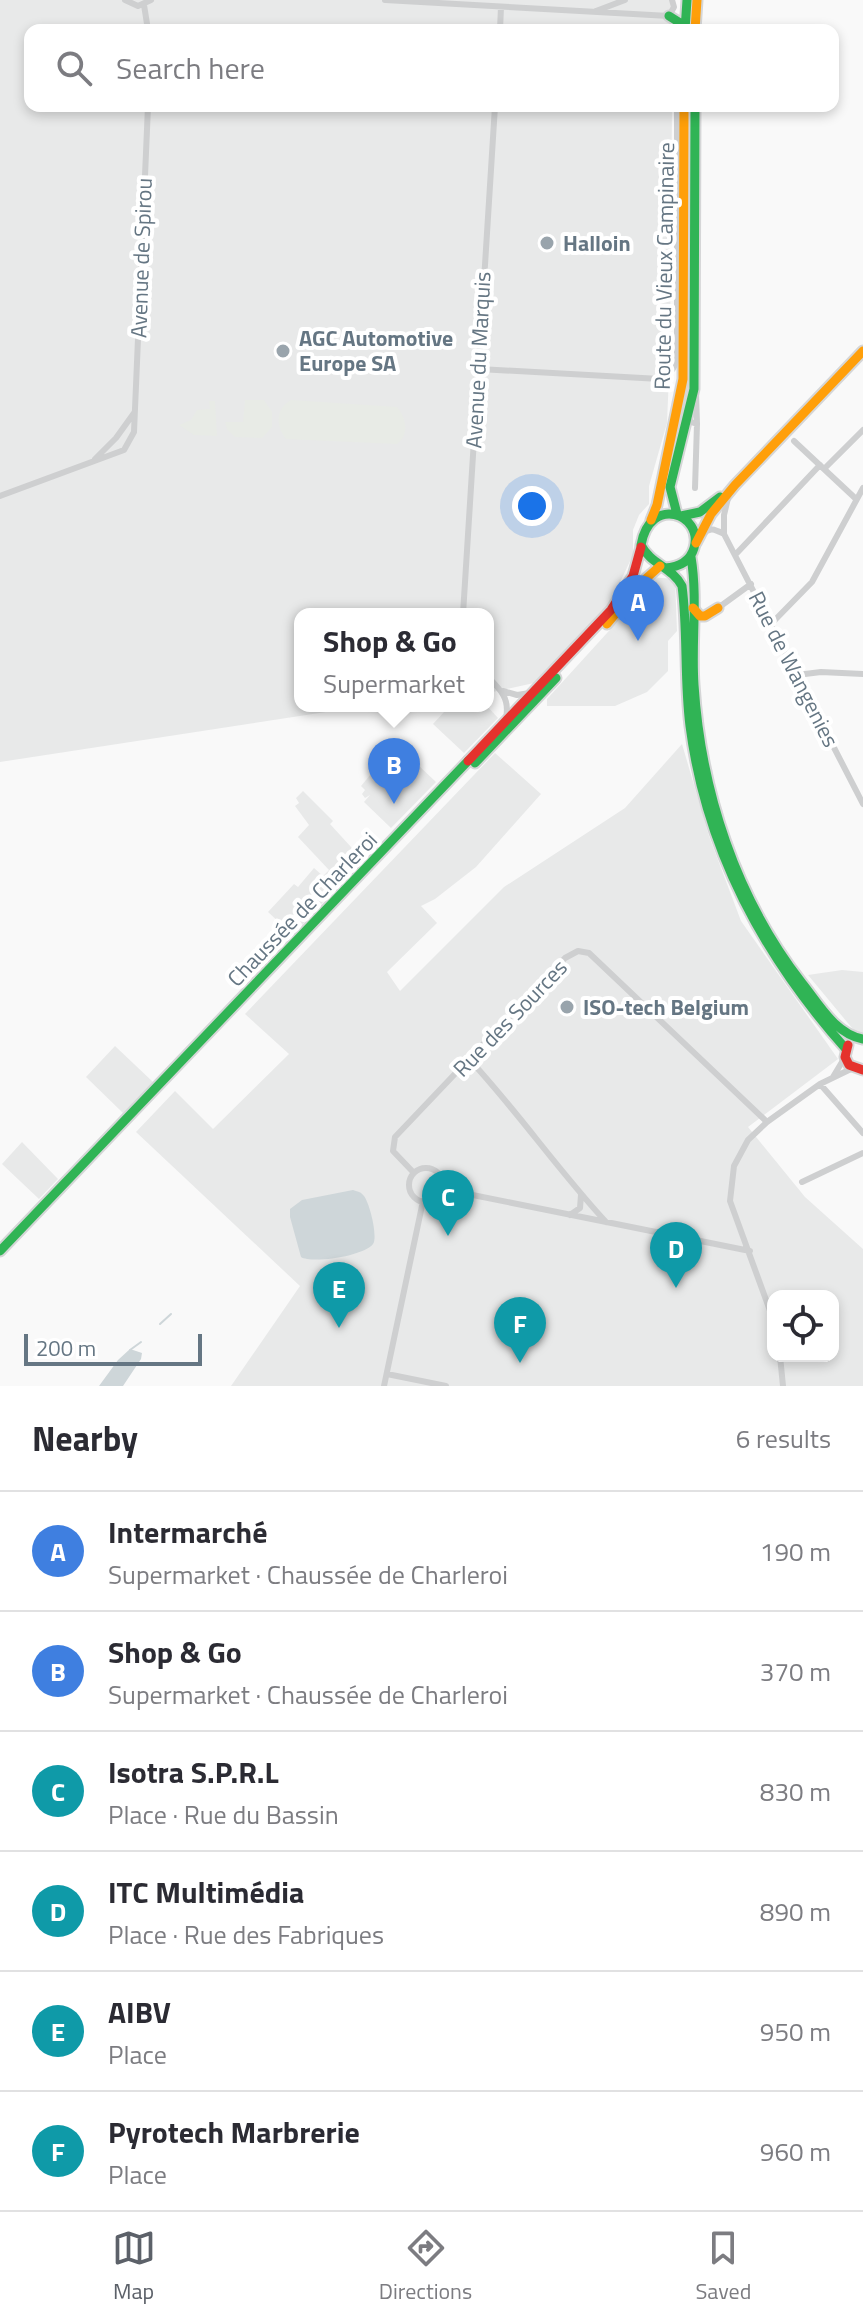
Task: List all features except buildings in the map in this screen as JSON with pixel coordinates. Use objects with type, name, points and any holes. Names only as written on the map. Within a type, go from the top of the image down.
[{"type":"main road","points":[[683,24],[687,0]]},
{"type":"main road","points":[[695,24],[697,0]]},
{"type":"main road","points":[[669,16],[677,24]]},
{"type":"main road","name":"Route du Vieux Campinaire","points":[[651,520],[656,510],[683,379],[684,112]]},
{"type":"main road","name":"Route du Vieux Campinaire","points":[[679,515],[670,487],[692,423],[695,112]]},
{"type":"main road","points":[[845,1053],[859,1039],[842,1031],[804,987],[778,948],[755,908],[722,830],[709,782],[694,685],[691,557],[711,514],[863,351]]},
{"type":"main road","points":[[732,490],[700,512],[663,514],[651,520],[643,531],[641,545],[650,560],[678,576],[682,586],[691,729],[701,783],[715,832],[737,886],[772,957],[858,1069]]},
{"type":"main road","points":[[679,515],[691,524],[696,543]]},
{"type":"main road","name":"Chaussée de Charleroi","points":[[472,760],[621,598],[639,563],[641,545]]},
{"type":"main road","points":[[663,567],[680,566],[691,557]]},
{"type":"main road","name":"Chaussée de Charleroi","points":[[0,1260],[472,760],[618,612],[649,573],[663,567]]},
{"type":"main road","points":[[693,608],[700,616],[718,608]]},
{"type":"main road","name":"Chaussée de Charleroi","points":[[0,1251],[205,1041]]},
{"type":"street","points":[[125,0],[133,5],[144,5],[151,0]]},
{"type":"street","points":[[385,0],[669,16],[673,12],[672,0]]},
{"type":"street","points":[[584,12],[586,0]]},
{"type":"street","points":[[584,12],[626,0],[626,15]]},
{"type":"street","points":[[144,5],[147,24]]},
{"type":"street","points":[[500,24],[501,7]]},
{"type":"street","name":"Avenue de Spirou","points":[[0,496],[124,450],[134,432],[148,112]]},
{"type":"street","name":"Avenue du Marquis","points":[[463,608],[495,112]]},
{"type":"street","points":[[479,369],[660,379],[671,374],[676,366],[677,353],[677,112]]},
{"type":"street","name":"Avenue de Spirou","points":[[94,461],[136,410]]},
{"type":"street","name":"Route du Vieux Campinaire","points":[[692,423],[695,488]]},
{"type":"street","points":[[736,554],[863,430]]},
{"type":"street","points":[[794,441],[855,498]]},
{"type":"street","points":[[771,624],[812,582],[863,488]]},
{"type":"street","points":[[696,543],[707,530],[714,529],[724,534],[724,515],[732,490]]},
{"type":"street","name":"Rue de Wangenies","points":[[724,534],[863,804]]},
{"type":"street","points":[[718,608],[751,584]]},
{"type":"street","points":[[797,675],[821,672],[863,674]]},
{"type":"street","points":[[494,683],[503,691],[517,695],[537,689]]},
{"type":"street","points":[[503,691],[507,711],[504,723]]},
{"type":"street","name":"Rue des Sources","points":[[414,1173],[393,1151],[395,1137],[565,958],[578,951],[589,953],[767,1122]]},
{"type":"street","points":[[833,1077],[845,1053]]},
{"type":"street","points":[[470,1060],[511,1104],[581,1195],[606,1222]]},
{"type":"street","points":[[767,1301],[730,1201],[734,1166],[748,1140],[767,1122],[820,1084],[858,1069]]},
{"type":"street","points":[[820,1084],[863,1133]]},
{"type":"street","points":[[802,1182],[863,1153]]},
{"type":"street","points":[[424,1168],[435,1170],[442,1178],[443,1189],[433,1201],[423,1201],[414,1196],[409,1187],[414,1173],[424,1168]]},
{"type":"street","points":[[443,1189],[750,1251]]},
{"type":"street","points":[[570,1215],[580,1208],[581,1195]]},
{"type":"street","points":[[384,1386],[423,1201]]},
{"type":"street","points":[[781,1362],[783,1386]]},
{"type":"street","points":[[387,1374],[446,1386]]},
{"type":"shaded area","points":[[0,0],[675,0],[673,24],[24,24],[24,112],[672,112],[670,350],[667,423],[649,486],[649,504],[639,515],[633,530],[633,555],[610,603],[534,683],[494,692],[494,608],[294,608],[294,712],[326,712],[0,762]]},
{"type":"shaded area","points":[[245,400],[264,400],[272,412],[272,427],[262,438],[235,437],[227,429],[225,422],[243,422]]},
{"type":"shaded area","points":[[291,400],[397,407],[403,416],[404,436],[397,444],[286,439],[280,429],[279,418],[282,408]]},
{"type":"shaded area","points":[[209,401],[215,401],[217,436],[194,435],[179,425],[191,420],[197,410],[210,409]]},
{"type":"shaded area","points":[[650,577],[675,579],[677,631],[668,641],[668,671],[647,692],[615,706],[547,706],[547,699],[617,622]]},
{"type":"shaded area","points":[[444,712],[492,712],[498,718],[464,753],[433,724]]},
{"type":"shaded area","points":[[396,744],[436,782],[391,828],[364,802],[370,795],[365,798],[362,794],[365,790],[361,786]]},
{"type":"shaded area","points":[[682,744],[709,836],[741,921],[838,1059],[748,1127],[805,1197],[863,1249],[863,1386],[231,1386],[300,1286],[136,1132],[175,1091],[213,1129],[289,1054],[245,1014],[495,753],[541,794],[476,867],[421,906],[437,923],[387,972],[400,991],[504,887],[625,808]]},
{"type":"shaded area","points":[[303,791],[333,821],[330,824],[362,859],[293,935],[268,912],[294,884],[298,887],[314,868],[323,876],[329,870],[298,837],[309,825],[295,806],[299,803],[296,798]]},
{"type":"shaded area","points":[[842,970],[863,972],[863,1033],[857,1033],[852,1028],[808,975]]},
{"type":"shaded area","points":[[115,1046],[153,1082],[123,1113],[86,1077]]},
{"type":"shaded area","points":[[22,1142],[58,1179],[39,1199],[2,1164]]},
{"type":"shaded area","points":[[353,1190],[363,1195],[369,1206],[374,1228],[373,1244],[360,1252],[338,1258],[316,1260],[301,1257],[290,1209],[302,1200]]},
{"type":"shaded area","points":[[130,1349],[142,1353],[141,1359],[123,1386],[99,1386],[118,1360]]},
{"type":"waterway","points":[[160,1324],[171,1314]]},
{"type":"waterway","points":[[130,1350],[141,1342]]},
{"type":"traffic: fast","points":[[685,24],[687,0]]},
{"type":"traffic: fast","points":[[669,16],[682,24]]},
{"type":"traffic: fast","points":[[677,514],[670,487],[694,389],[695,112]]},
{"type":"traffic: fast","points":[[681,516],[700,512],[720,497]]},
{"type":"traffic: fast","points":[[665,568],[683,563],[694,548],[695,536],[691,526],[675,515],[654,519],[646,529],[641,545],[682,586],[690,726],[710,815],[743,899],[765,939],[816,1014],[846,1049]]},
{"type":"traffic: fast","points":[[691,557],[694,589],[693,669],[698,725],[714,804],[726,842],[758,916],[779,950],[828,1017],[844,1031],[863,1039]]},
{"type":"traffic: fast","points":[[475,763],[556,678]]},
{"type":"traffic: fast","points":[[0,1251],[468,761]]},
{"type":"traffic: slow","points":[[695,24],[697,0]]},
{"type":"traffic: slow","points":[[651,520],[657,505],[683,379],[684,112]]},
{"type":"traffic: slow","points":[[696,543],[711,514],[735,485],[863,351]]},
{"type":"traffic: slow","points":[[607,624],[641,583],[660,566]]},
{"type":"traffic: slow","points":[[693,608],[700,616],[718,608]]},
{"type":"traffic: jam","points":[[468,761],[611,610],[633,576],[641,547]]},
{"type":"traffic: jam","points":[[848,1045],[845,1057],[849,1065],[863,1070]]},
{"type":"place","name":"Halloin","points":[[547,243]]},
{"type":"place","name":"AGC Automotive Europe SA","points":[[283,351]]},
{"type":"place","name":"Intermarché","points":[[638,641]]},
{"type":"place","name":"Shop & Go","points":[[394,804]]},
{"type":"place","name":"ISO-tech Belgium","points":[[567,1007]]},
{"type":"place","name":"Isotra S.P.R.L","points":[[448,1236]]},
{"type":"place","name":"ITC Multimédia","points":[[676,1288]]},
{"type":"place","name":"AIBV","points":[[339,1328]]},
{"type":"place","name":"Pyrotech Marbrerie","points":[[520,1363]]}]
